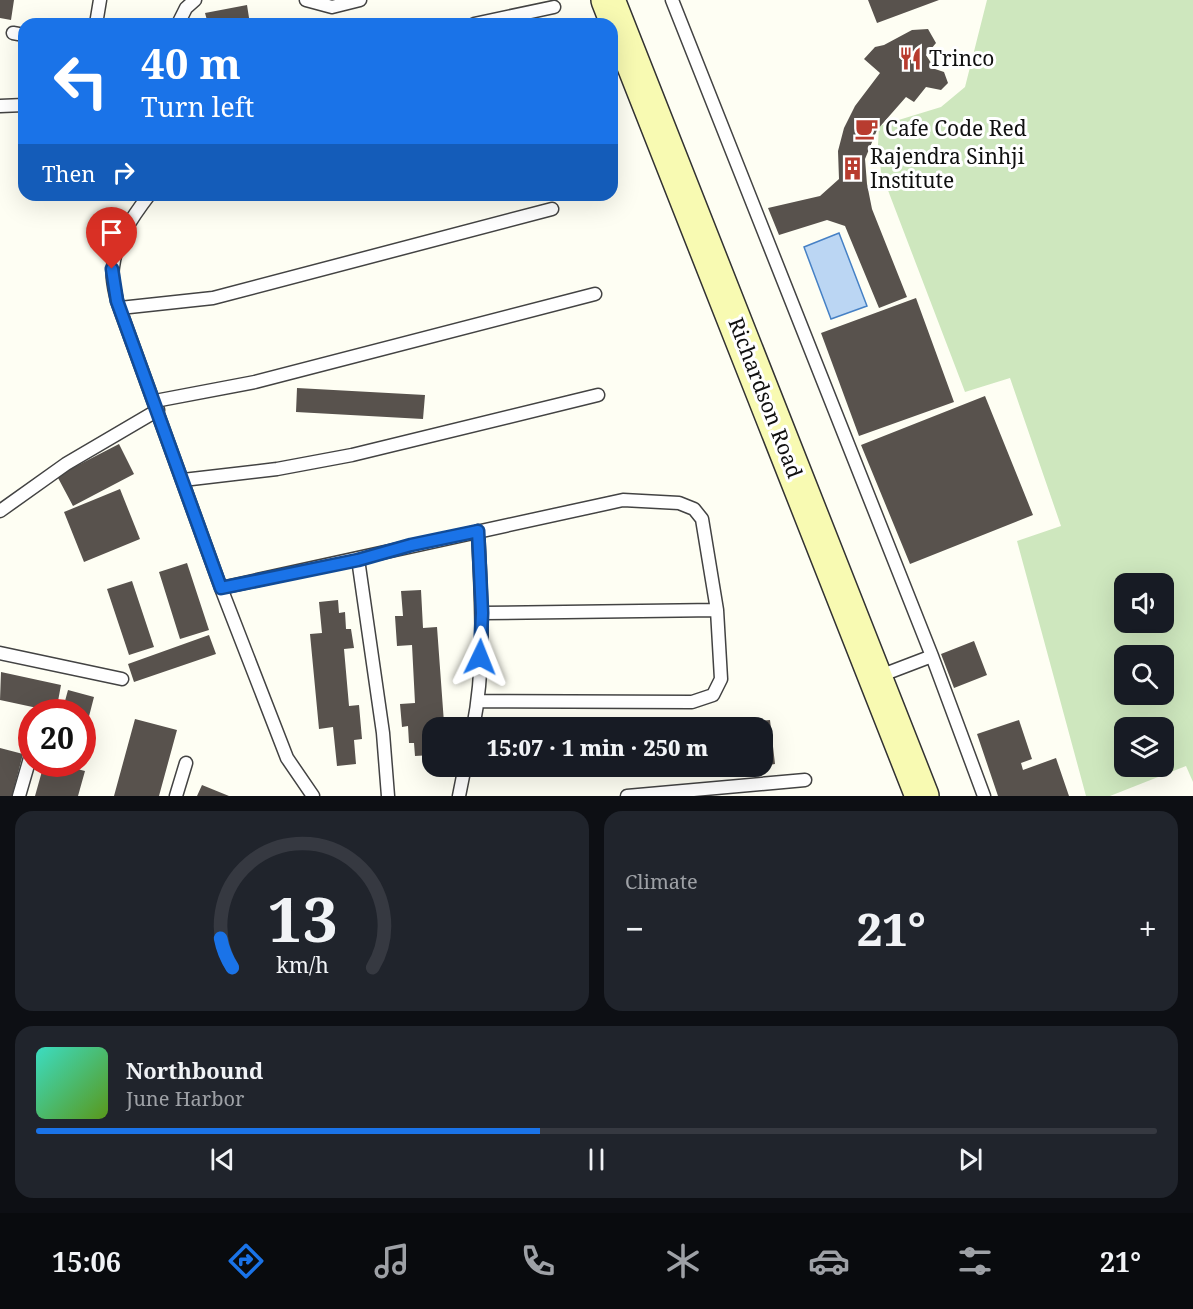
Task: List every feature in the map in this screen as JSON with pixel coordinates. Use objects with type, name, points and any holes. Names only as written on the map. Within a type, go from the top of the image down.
[{"type":"street","name":"Richardson Road","points":[[608,0],[615,18]]},
{"type":"street","name":"Richardson Road","points":[[618,25],[922,796]]},
{"type":"lane","points":[[97,18],[100,0]]},
{"type":"lane","points":[[181,18],[186,8],[195,0]]},
{"type":"lane","points":[[306,0],[332,7],[360,0]]},
{"type":"lane","points":[[672,0],[932,656],[984,796]]},
{"type":"lane","points":[[502,18],[554,7]]},
{"type":"lane","points":[[0,106],[18,105]]},
{"type":"lane","points":[[145,201],[118,243],[112,269],[117,301],[221,588],[286,758],[314,796]]},
{"type":"lane","points":[[120,308],[213,298],[552,209]]},
{"type":"lane","points":[[0,511],[156,405],[255,382],[595,294]]},
{"type":"lane","points":[[183,480],[277,469],[352,455],[598,394]]},
{"type":"lane","points":[[221,588],[358,560],[411,545],[623,500],[679,503],[693,509],[702,519],[717,610],[721,679],[713,695],[692,702],[478,701]]},
{"type":"lane","points":[[475,717],[478,701],[482,613],[478,531]]},
{"type":"lane","points":[[358,560],[382,733],[388,796]]},
{"type":"lane","points":[[482,613],[717,610]]},
{"type":"lane","points":[[0,652],[122,679]]},
{"type":"lane","points":[[875,678],[932,656]]},
{"type":"lane","points":[[176,796],[186,763]]},
{"type":"lane","points":[[19,796],[24,777]]},
{"type":"lane","points":[[459,796],[463,777]]},
{"type":"lane","points":[[627,796],[805,780]]},
{"type":"green space","points":[[987,0],[1193,0],[1193,782],[1186,766],[1174,771],[1174,717],[1114,717],[1114,777],[1158,777],[1110,796],[1086,796],[1017,541],[1061,526],[1010,378],[965,392],[881,172],[878,145],[879,126],[941,107],[965,87]]},
{"type":"water","points":[[839,233],[867,306],[831,319],[804,247]]},
{"type":"building","points":[[0,0],[14,0],[11,20],[0,18]]},
{"type":"building","points":[[868,0],[939,0],[877,23]]},
{"type":"building","points":[[247,5],[249,18],[206,18],[205,13]]},
{"type":"building","name":"Rajendra Sinhji Institute","points":[[928,29],[936,43],[926,55],[935,69],[944,72],[948,83],[941,90],[926,87],[914,102],[906,97],[877,130],[865,159],[872,209],[907,297],[879,308],[845,226],[827,220],[779,235],[768,208],[820,196],[839,179],[838,151],[844,128],[855,106],[880,73],[864,59],[875,47],[884,45],[912,30]]},
{"type":"building","points":[[916,298],[954,402],[859,436],[821,333]]},
{"type":"building","points":[[297,388],[425,395],[423,419],[296,412]]},
{"type":"building","points":[[985,396],[1033,515],[910,564],[861,445]]},
{"type":"building","points":[[119,444],[134,474],[73,506],[57,476]]},
{"type":"building","points":[[120,489],[140,539],[84,562],[64,512]]},
{"type":"building","points":[[187,563],[209,630],[180,639],[159,572]]},
{"type":"building","points":[[132,581],[154,647],[129,655],[107,589]]},
{"type":"building","points":[[421,590],[423,628],[437,627],[444,717],[422,717],[422,756],[415,756],[414,743],[409,743],[408,726],[402,727],[400,704],[415,703],[412,645],[397,646],[395,616],[403,616],[401,591]]},
{"type":"building","points":[[338,600],[339,613],[345,612],[346,629],[351,629],[354,648],[344,649],[349,706],[359,705],[362,739],[354,740],[356,764],[337,766],[333,727],[319,729],[310,634],[322,633],[319,602]]},
{"type":"building","points":[[209,635],[216,654],[134,682],[128,664]]},
{"type":"building","points":[[974,641],[987,675],[954,688],[941,654]]},
{"type":"building","points":[[1,672],[61,685],[58,699],[18,699],[18,704],[0,700]]},
{"type":"building","points":[[68,690],[94,697],[93,699],[66,699]]},
{"type":"building","points":[[135,719],[177,730],[159,796],[114,796]]},
{"type":"building","points":[[1019,720],[1032,759],[1021,763],[1023,770],[1056,758],[1069,796],[998,796],[977,734]]},
{"type":"building","points":[[0,748],[18,753],[18,773],[12,796],[0,796]]},
{"type":"building","points":[[40,777],[83,777],[78,796],[35,796]]},
{"type":"building","points":[[202,785],[229,796],[197,796]]},
{"type":"place","name":"Trinco","points":[[911,59]]},
{"type":"place","name":"Cafe Code Red","points":[[867,129]]},
{"type":"place","name":"Rajendra Sinhji Institute","points":[[852,169]]},
{"type":"route","points":[[112,269],[117,301],[221,588],[358,560],[411,545],[478,531],[482,613],[480,657]]}]
